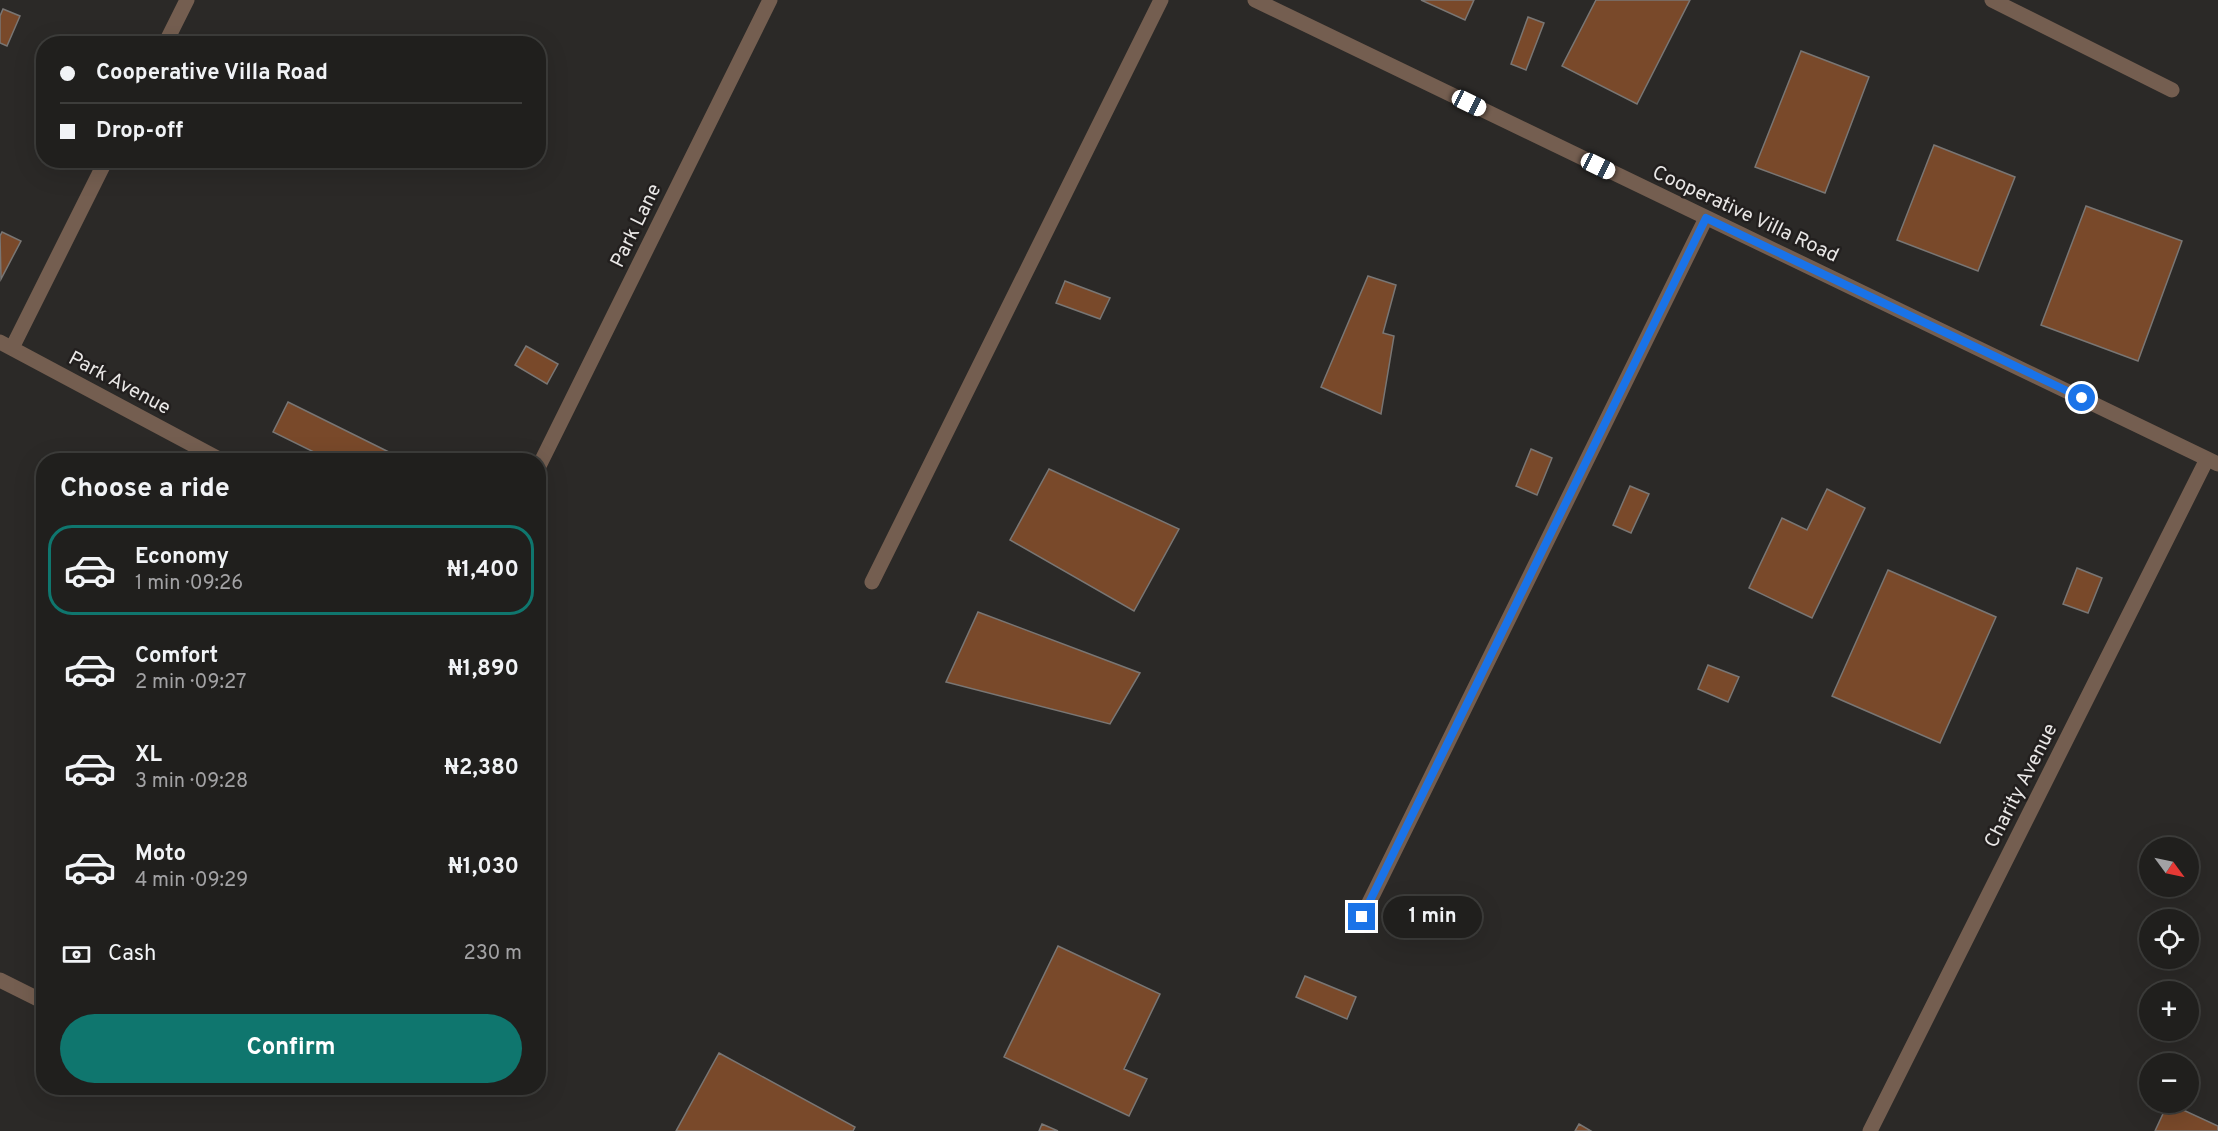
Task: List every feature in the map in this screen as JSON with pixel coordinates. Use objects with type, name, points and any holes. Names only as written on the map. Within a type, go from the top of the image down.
[{"type":"street","points":[[169,36],[187,0]]},
{"type":"street","name":"Park Lane","points":[[545,453],[770,0]]},
{"type":"street","points":[[872,582],[1161,0]]},
{"type":"street","name":"Cooperative Villa Road","points":[[1255,0],[1277,5],[1706,218],[2213,461]]},
{"type":"street","points":[[1992,0],[2172,90]]},
{"type":"street","points":[[6,345],[102,168]]},
{"type":"street","points":[[1362,917],[1706,218]]},
{"type":"street","name":"Park Avenue","points":[[6,345],[208,453]]},
{"type":"street","name":"Charity Avenue","points":[[1870,1131],[2213,461]]},
{"type":"street","points":[[0,980],[36,998]]},
{"type":"building","points":[[1421,0],[1474,0],[1465,20]]},
{"type":"building","points":[[1596,0],[1690,0],[1637,104],[1562,66]]},
{"type":"building","points":[[3,9],[20,16],[7,46],[0,43],[0,16]]},
{"type":"building","points":[[1528,17],[1544,23],[1526,70],[1511,64]]},
{"type":"building","points":[[1801,51],[1869,77],[1825,193],[1755,167]]},
{"type":"building","points":[[1934,145],[2015,177],[1978,271],[1897,240]]},
{"type":"building","points":[[2086,206],[2182,241],[2138,361],[2041,325]]},
{"type":"building","points":[[2,232],[21,241],[1,279],[0,236]]},
{"type":"building","points":[[1368,276],[1396,285],[1383,333],[1394,336],[1381,414],[1321,387]]},
{"type":"building","points":[[1065,281],[1110,298],[1100,319],[1056,303]]},
{"type":"building","points":[[526,346],[558,364],[547,384],[515,365]]},
{"type":"building","points":[[288,402],[391,453],[316,453],[273,432]]},
{"type":"building","points":[[1531,449],[1552,458],[1537,495],[1516,486]]},
{"type":"building","points":[[1049,469],[1179,529],[1134,611],[1010,540]]},
{"type":"building","points":[[1630,486],[1649,494],[1631,533],[1613,525]]},
{"type":"building","points":[[1827,489],[1865,508],[1812,618],[1749,588],[1782,518],[1807,530]]},
{"type":"building","points":[[2077,568],[2102,578],[2088,613],[2063,604]]},
{"type":"building","points":[[1888,570],[1996,617],[1940,743],[1832,696]]},
{"type":"building","points":[[978,612],[1140,673],[1110,724],[946,682]]},
{"type":"building","points":[[1708,665],[1739,677],[1728,702],[1698,689]]},
{"type":"building","points":[[1058,946],[1160,994],[1124,1069],[1147,1079],[1129,1116],[1004,1057]]},
{"type":"building","points":[[1305,976],[1356,997],[1347,1019],[1296,997]]},
{"type":"building","points":[[719,1053],[855,1127],[853,1131],[676,1131]]},
{"type":"building","points":[[2163,1113],[2190,1113],[2218,1126],[2218,1131],[2155,1131]]},
{"type":"building","points":[[1042,1124],[1058,1131],[1039,1131]]},
{"type":"building","points":[[1579,1124],[1591,1131],[1575,1131]]},
{"type":"route","points":[[1362,917],[1706,218],[2082,398]]}]
